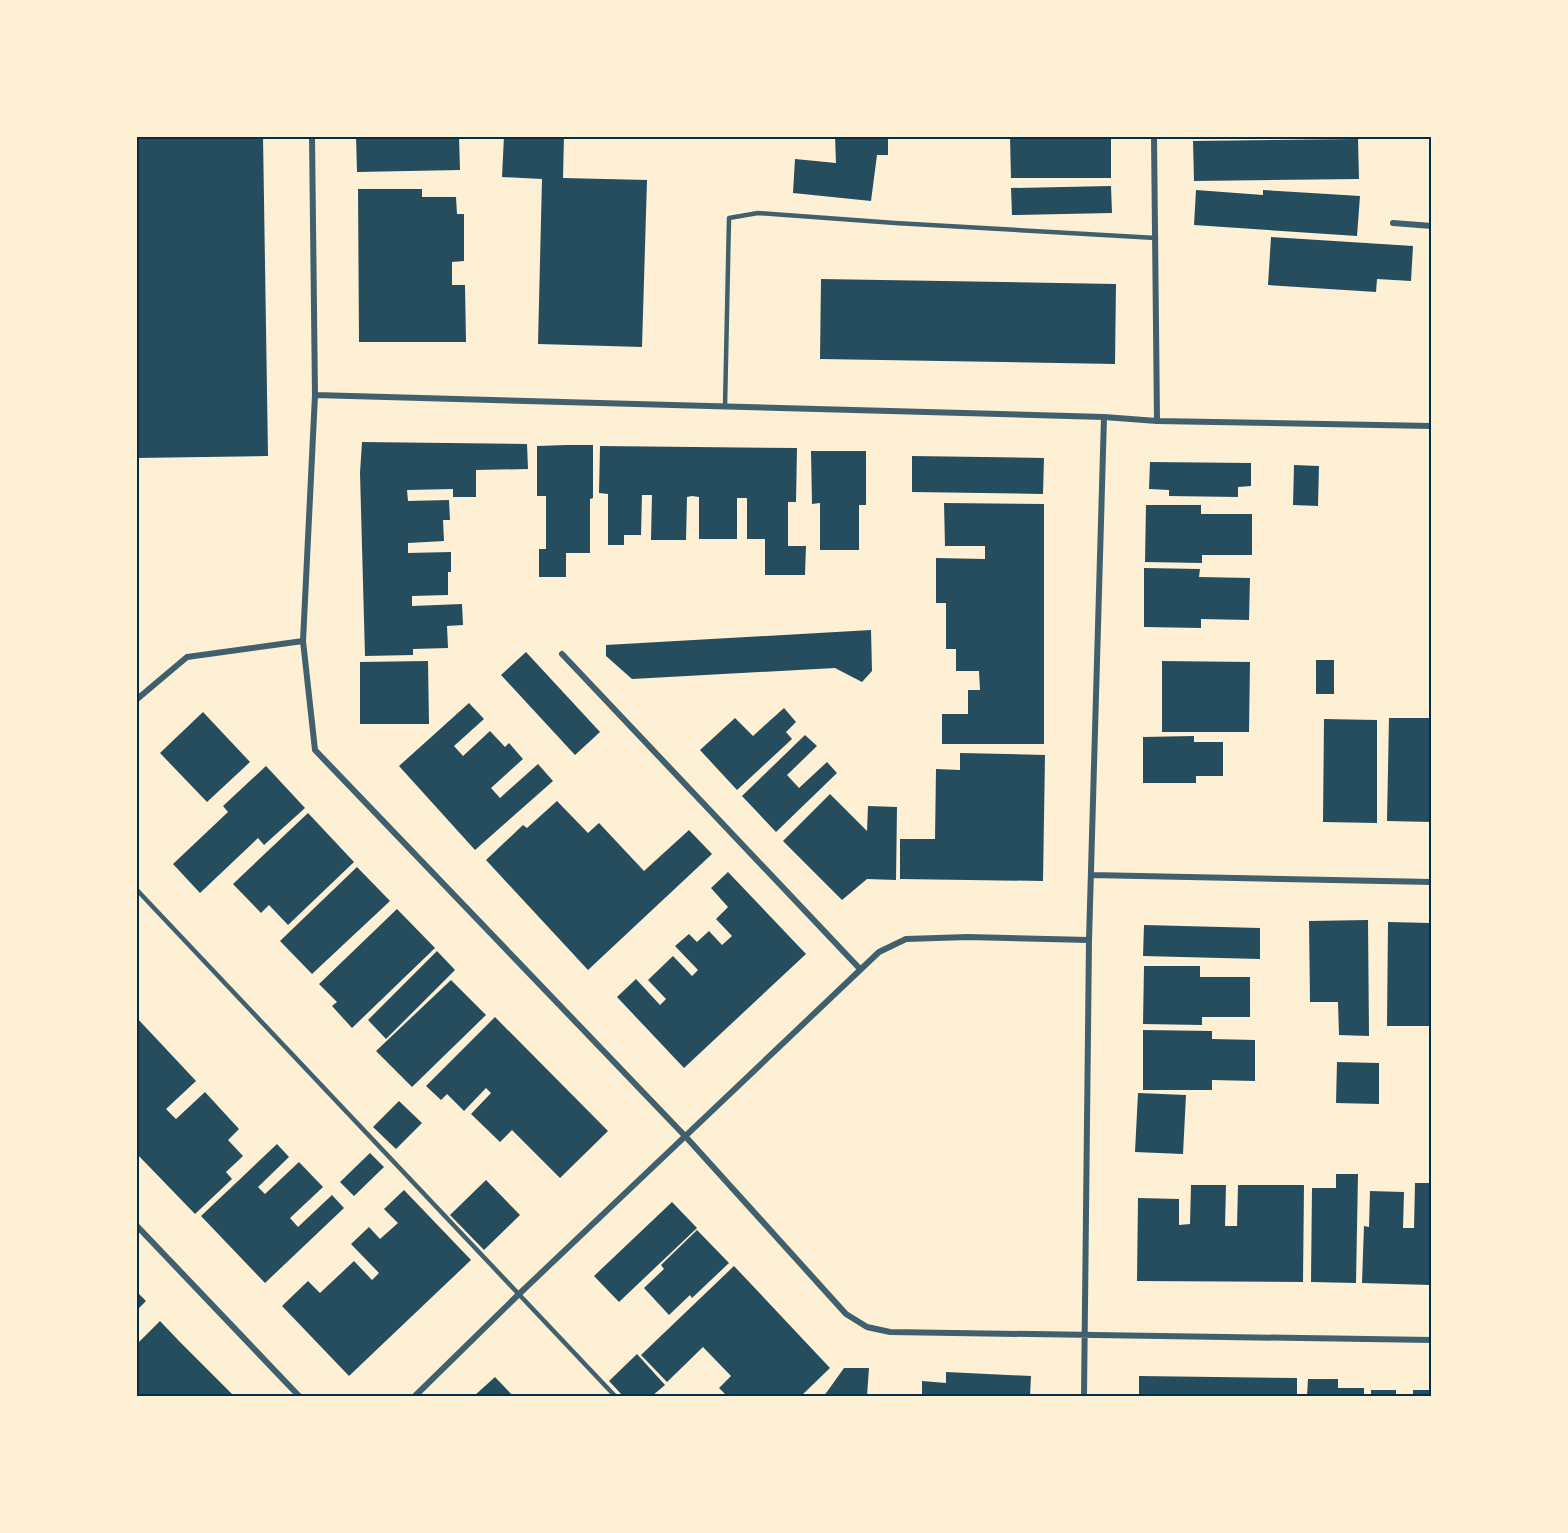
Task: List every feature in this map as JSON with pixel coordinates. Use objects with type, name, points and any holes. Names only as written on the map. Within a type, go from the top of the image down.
[{"type":"street","points":[[312,136],[315,395],[303,641],[315,750],[686,1137],[846,1314],[867,1327],[890,1332],[1086,1333],[1431,1340]]},
{"type":"street","points":[[1154,136],[1157,421]]},
{"type":"street","points":[[1393,223],[1431,226]]},
{"type":"street","points":[[315,395],[1104,417],[1157,421],[1431,426]]},
{"type":"street","points":[[1084,1396],[1089,940],[1104,417]]},
{"type":"street","points":[[136,700],[187,657],[303,641]]},
{"type":"street","points":[[562,654],[860,969]]},
{"type":"street","points":[[1091,875],[1431,882]]},
{"type":"street","points":[[415,1396],[879,952],[906,939],[968,937],[1089,940]]},
{"type":"street","points":[[136,1225],[299,1396]]},
{"type":"lane","points":[[725,407],[729,218],[758,213],[1156,238]]},
{"type":"lane","points":[[136,889],[615,1396]]},
{"type":"building","points":[[136,136],[263,136],[268,456],[136,458]]},
{"type":"building","points":[[356,136],[459,136],[460,170],[357,172]]},
{"type":"building","points":[[504,136],[564,136],[563,178],[647,180],[642,347],[538,344],[542,179],[502,177]]},
{"type":"building","points":[[835,136],[888,136],[888,155],[877,155],[871,201],[793,193],[795,159],[836,163]]},
{"type":"building","points":[[1111,136],[1111,178],[1011,178],[1010,137]]},
{"type":"building","points":[[1358,139],[1359,179],[1194,181],[1193,141]]},
{"type":"building","points":[[1111,186],[1112,213],[1012,215],[1011,188]]},
{"type":"building","points":[[358,189],[422,189],[422,197],[456,197],[457,214],[464,214],[464,261],[452,262],[452,285],[465,285],[466,342],[359,342]]},
{"type":"building","points":[[1196,190],[1263,195],[1263,190],[1360,196],[1357,236],[1194,225]]},
{"type":"building","points":[[1271,237],[1413,246],[1411,281],[1377,279],[1376,292],[1268,285]]},
{"type":"building","points":[[821,279],[1116,284],[1115,364],[820,359]]},
{"type":"building","points":[[362,442],[527,444],[528,469],[476,470],[476,497],[453,497],[453,489],[407,490],[408,501],[449,500],[450,520],[443,520],[444,541],[408,543],[408,553],[451,552],[448,595],[412,596],[412,606],[462,604],[463,625],[447,626],[448,648],[413,649],[413,655],[365,656],[360,473]]},
{"type":"building","points":[[593,445],[590,553],[566,553],[566,577],[539,577],[539,549],[546,549],[546,496],[537,496],[537,446]]},
{"type":"building","points":[[600,446],[797,448],[796,502],[788,502],[788,546],[806,546],[805,575],[765,575],[765,539],[747,539],[747,498],[737,498],[737,539],[699,539],[699,497],[692,496],[687,497],[686,540],[651,540],[652,495],[642,495],[641,535],[624,535],[624,545],[608,545],[608,494],[599,493]]},
{"type":"building","points":[[811,451],[866,451],[866,505],[859,505],[859,550],[820,550],[820,503],[812,504]]},
{"type":"building","points":[[912,456],[1044,458],[1043,494],[912,492]]},
{"type":"building","points":[[1150,462],[1251,463],[1251,486],[1238,487],[1238,497],[1169,496],[1169,490],[1149,489]]},
{"type":"building","points":[[1294,465],[1319,466],[1318,506],[1293,505]]},
{"type":"building","points":[[944,503],[1044,504],[1044,744],[942,744],[942,714],[968,714],[968,690],[980,690],[979,671],[956,671],[956,649],[946,649],[946,603],[936,603],[936,558],[985,559],[985,546],[945,546]]},
{"type":"building","points":[[1146,505],[1201,505],[1201,514],[1252,514],[1252,555],[1202,555],[1202,563],[1145,562]]},
{"type":"building","points":[[1144,568],[1200,569],[1199,577],[1250,578],[1249,620],[1201,619],[1201,628],[1144,627]]},
{"type":"building","points":[[871,630],[872,671],[862,682],[835,668],[632,679],[606,656],[606,645]]},
{"type":"building","points":[[526,652],[600,732],[575,755],[501,675]]},
{"type":"building","points":[[1316,660],[1334,660],[1334,694],[1316,694]]},
{"type":"building","points":[[428,661],[429,724],[360,724],[360,662]]},
{"type":"building","points":[[1162,661],[1250,662],[1249,732],[1162,732]]},
{"type":"building","points":[[469,703],[484,719],[454,746],[463,756],[490,731],[505,747],[509,743],[523,759],[491,788],[500,798],[538,764],[553,781],[475,850],[399,766]]},
{"type":"building","points":[[784,708],[796,722],[786,732],[792,739],[737,790],[700,750],[735,718],[753,736]]},
{"type":"building","points":[[203,712],[250,762],[207,802],[160,753]]},
{"type":"building","points":[[1389,718],[1431,718],[1431,822],[1387,821]]},
{"type":"building","points":[[1324,719],[1377,720],[1377,823],[1323,822]]},
{"type":"building","points":[[805,735],[817,746],[787,775],[799,788],[827,762],[837,773],[776,832],[742,796]]},
{"type":"building","points":[[1194,736],[1194,742],[1223,742],[1223,776],[1196,776],[1196,783],[1143,783],[1143,737]]},
{"type":"building","points":[[960,753],[1045,755],[1043,881],[900,879],[900,839],[935,839],[936,769],[960,770]]},
{"type":"building","points":[[266,766],[305,808],[264,845],[258,838],[200,893],[173,864],[228,812],[223,806]]},
{"type":"building","points":[[830,794],[867,831],[868,806],[897,807],[896,880],[867,879],[842,900],[783,841]]},
{"type":"building","points":[[557,801],[588,833],[599,823],[644,871],[689,830],[712,854],[588,970],[486,860],[523,825],[527,828]]},
{"type":"building","points":[[308,813],[354,862],[288,925],[269,905],[261,913],[233,884]]},
{"type":"building","points":[[357,867],[390,901],[312,974],[280,941]]},
{"type":"building","points":[[728,872],[806,954],[684,1068],[617,997],[636,979],[660,1005],[666,999],[648,980],[673,956],[692,976],[698,970],[675,946],[689,934],[697,942],[709,931],[722,945],[732,936],[716,919],[728,907],[711,888]]},
{"type":"building","points":[[397,909],[435,948],[352,1028],[332,1006],[337,1002],[319,984]]},
{"type":"building","points":[[1368,920],[1369,1036],[1339,1035],[1338,1002],[1310,1002],[1309,921]]},
{"type":"building","points":[[1388,922],[1431,923],[1431,1026],[1387,1026]]},
{"type":"building","points":[[1144,925],[1260,928],[1260,959],[1143,956]]},
{"type":"building","points":[[437,951],[455,970],[386,1039],[368,1020]]},
{"type":"building","points":[[1144,966],[1200,966],[1200,977],[1250,977],[1250,1017],[1202,1017],[1202,1025],[1143,1024]]},
{"type":"building","points":[[451,980],[486,1015],[412,1087],[376,1051]]},
{"type":"building","points":[[136,1017],[196,1081],[166,1109],[176,1119],[205,1092],[239,1129],[228,1140],[243,1156],[226,1172],[232,1179],[195,1214],[136,1153]]},
{"type":"building","points":[[495,1017],[608,1131],[560,1178],[512,1130],[500,1142],[471,1114],[491,1093],[486,1088],[464,1111],[447,1094],[441,1100],[426,1086]]},
{"type":"building","points":[[1143,1030],[1212,1031],[1212,1039],[1255,1040],[1255,1081],[1212,1080],[1212,1090],[1143,1090]]},
{"type":"building","points":[[1337,1062],[1379,1063],[1379,1104],[1336,1103]]},
{"type":"building","points":[[1138,1093],[1186,1095],[1183,1154],[1135,1152]]},
{"type":"building","points":[[399,1101],[422,1123],[396,1149],[373,1127]]},
{"type":"building","points":[[277,1144],[289,1157],[258,1187],[265,1194],[299,1162],[323,1187],[290,1218],[298,1227],[332,1195],[344,1208],[265,1283],[201,1216]]},
{"type":"building","points":[[370,1153],[384,1167],[354,1196],[340,1182]]},
{"type":"building","points":[[1336,1174],[1358,1174],[1356,1283],[1311,1282],[1312,1188],[1336,1188]]},
{"type":"building","points":[[486,1180],[520,1215],[484,1250],[450,1215]]},
{"type":"building","points":[[1415,1183],[1431,1183],[1431,1285],[1362,1283],[1364,1226],[1369,1227],[1370,1191],[1404,1192],[1403,1228],[1414,1228]]},
{"type":"building","points":[[1191,1185],[1226,1185],[1225,1226],[1237,1226],[1238,1185],[1304,1185],[1303,1282],[1137,1281],[1138,1198],[1179,1199],[1179,1225],[1190,1224]]},
{"type":"building","points":[[404,1190],[471,1260],[349,1376],[282,1306],[308,1281],[320,1293],[354,1261],[372,1280],[379,1273],[351,1244],[369,1227],[380,1239],[398,1223],[384,1209]]},
{"type":"building","points":[[672,1202],[697,1228],[619,1302],[594,1276]]},
{"type":"building","points":[[697,1230],[729,1263],[692,1298],[690,1295],[669,1315],[644,1288],[664,1269],[661,1265]]},
{"type":"building","points":[[734,1266],[830,1368],[801,1396],[727,1396],[719,1388],[731,1376],[703,1347],[667,1382],[641,1355]]},
{"type":"building","points":[[136,1291],[146,1301],[136,1311]]},
{"type":"building","points":[[160,1321],[234,1396],[136,1396],[136,1345]]},
{"type":"building","points":[[637,1354],[665,1385],[652,1396],[623,1396],[609,1381]]},
{"type":"building","points":[[844,1368],[869,1368],[867,1396],[824,1396]]},
{"type":"building","points":[[946,1372],[1031,1376],[1030,1396],[922,1396],[922,1381],[946,1383]]},
{"type":"building","points":[[1139,1376],[1297,1378],[1297,1396],[1139,1396]]},
{"type":"building","points":[[495,1377],[513,1396],[474,1396]]},
{"type":"building","points":[[1308,1379],[1338,1379],[1338,1388],[1364,1388],[1364,1396],[1307,1396]]},
{"type":"building","points":[[1371,1390],[1396,1390],[1396,1396],[1371,1396]]},
{"type":"building","points":[[1413,1390],[1431,1390],[1431,1396],[1413,1396]]}]
